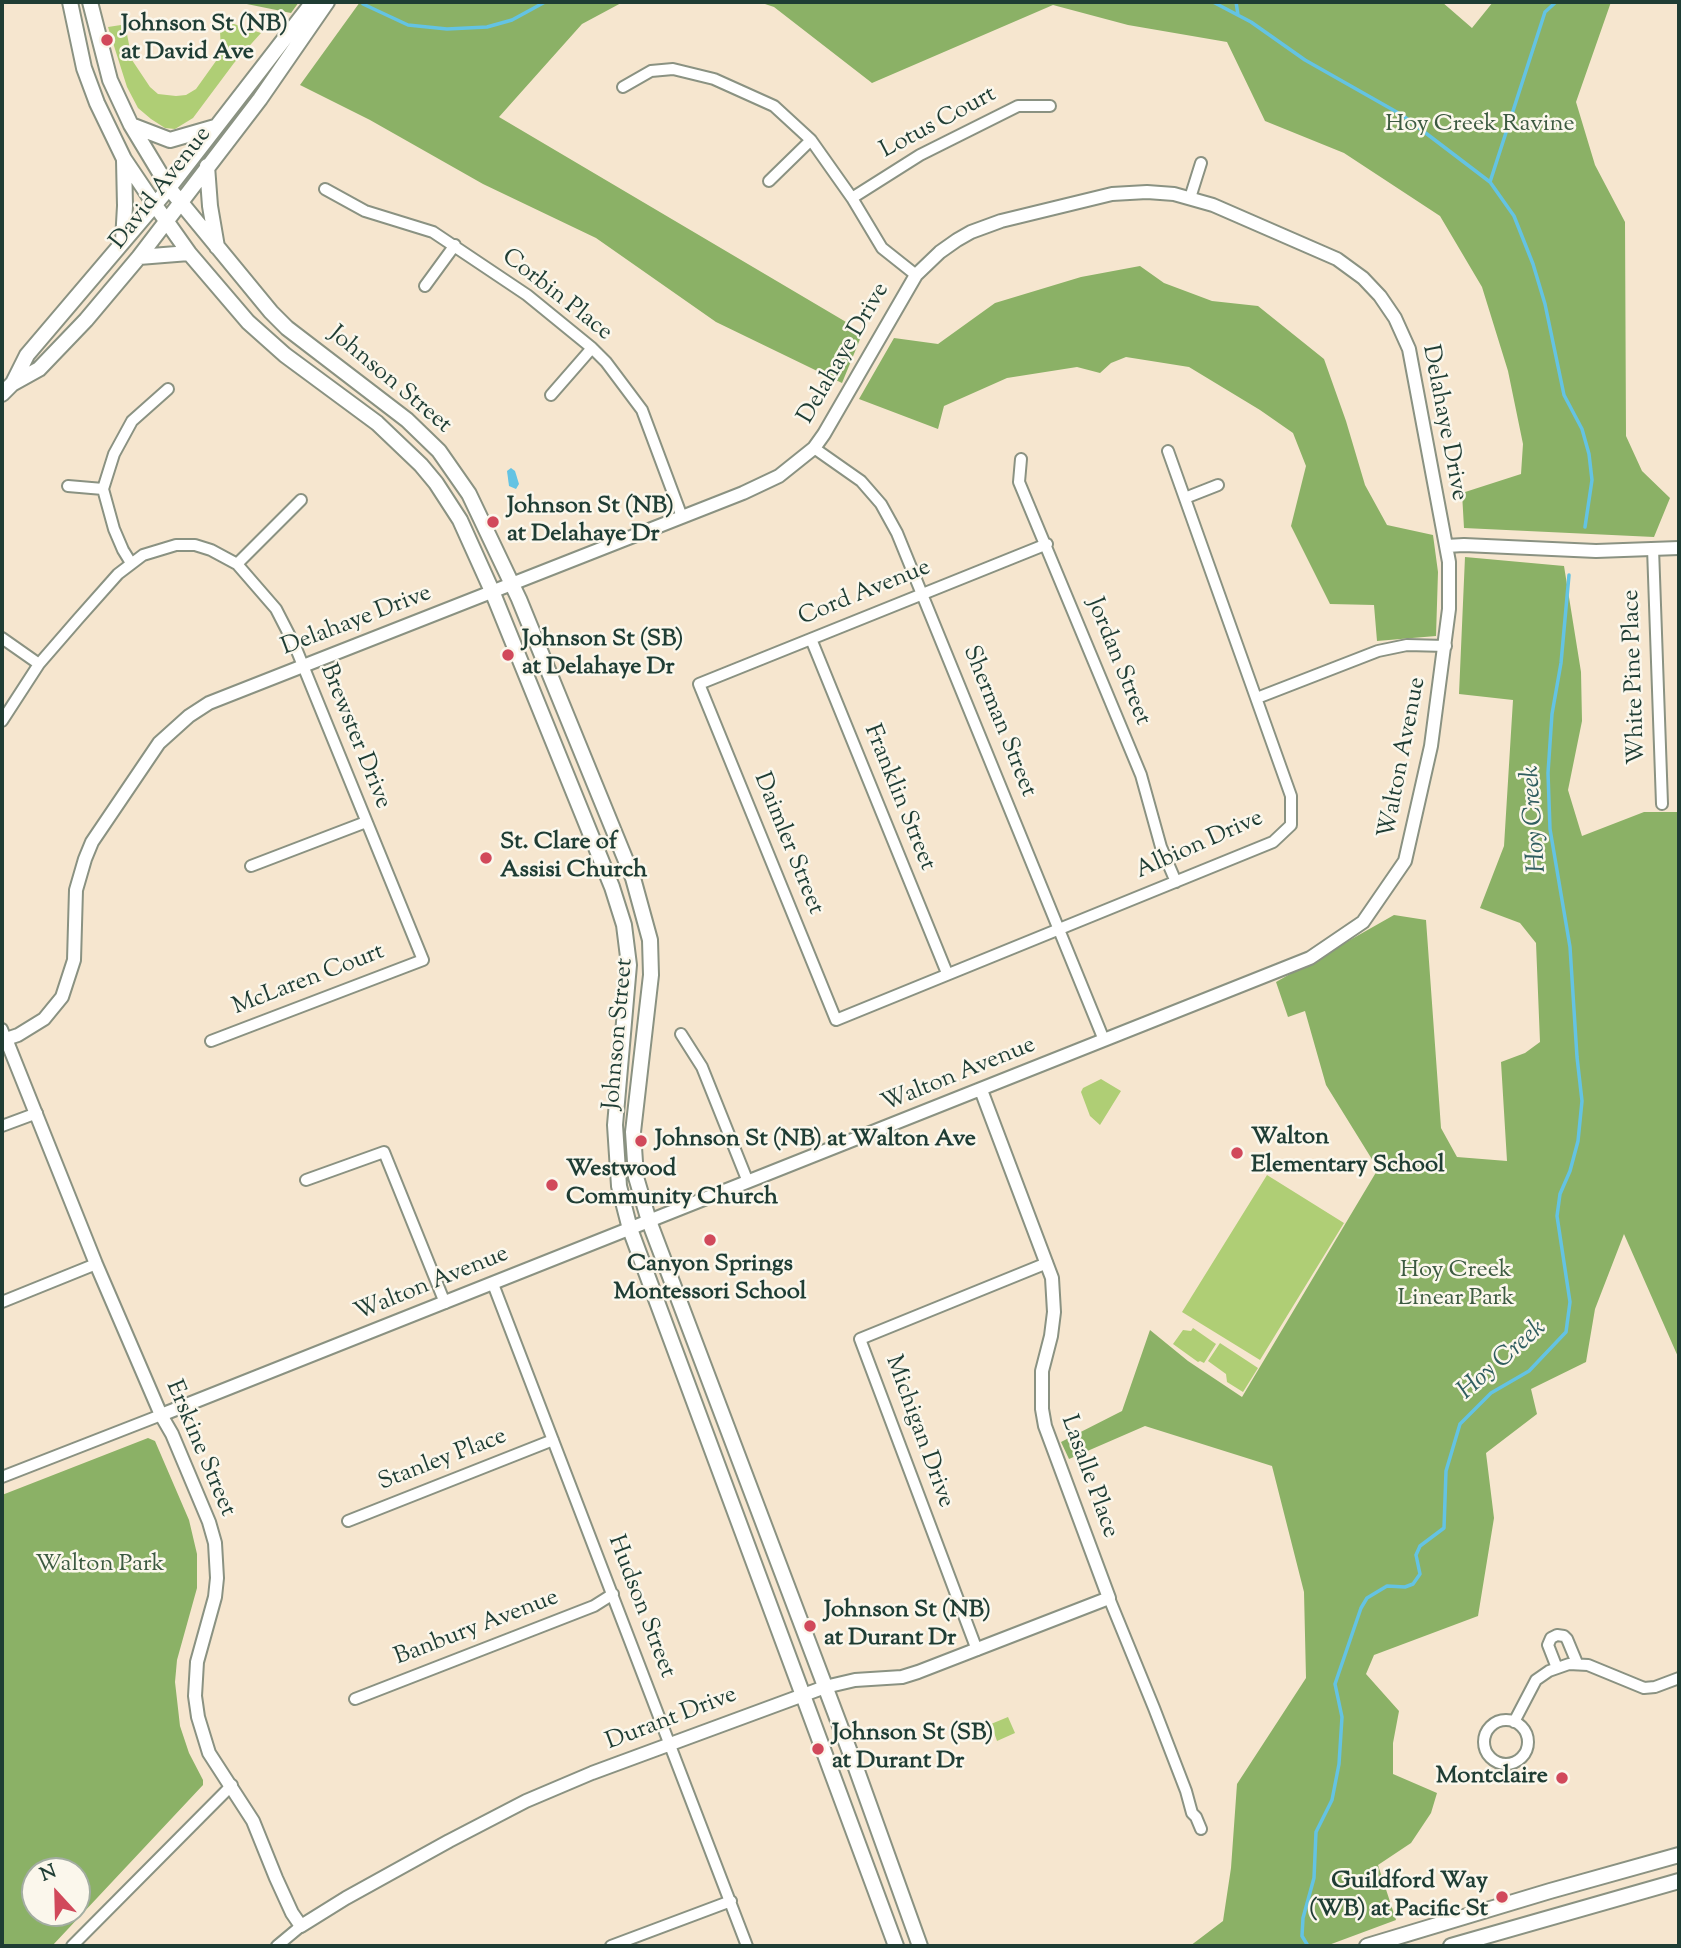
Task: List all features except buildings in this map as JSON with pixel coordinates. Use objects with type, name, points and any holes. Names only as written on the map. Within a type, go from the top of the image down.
[{"type":"main road","name":"Johnson Street","points":[[70,2],[84,68],[97,103],[124,159],[189,253],[264,337],[377,424],[421,465],[460,520],[492,591],[612,887],[624,925],[629,965],[615,1125],[619,1186],[630,1229],[897,1946]]},
{"type":"main road","name":"Johnson Street","points":[[90,2],[110,80],[131,125],[169,188],[262,303],[287,328],[408,420],[439,452],[469,494],[512,583],[632,878],[650,940],[651,975],[633,1132],[636,1177],[649,1221],[920,1946]]},
{"type":"main road","name":"David Avenue","points":[[7,389],[27,355],[169,188],[313,2]]},
{"type":"main road","name":"David Avenue","points":[[7,389],[39,369],[86,320],[139,257],[260,99],[327,2]]},
{"type":"main road","points":[[131,125],[170,140],[215,127]]},
{"type":"main road","points":[[123,241],[124,159]]},
{"type":"main road","points":[[207,166],[210,206],[218,249]]},
{"type":"main road","points":[[139,257],[189,253]]},
{"type":"main road","points":[[1367,1946],[1410,1939],[1679,1855]]},
{"type":"main road","points":[[1451,1946],[1679,1881]]},
{"type":"street","points":[[623,87],[651,71],[673,69],[714,79],[774,106],[811,140],[852,198],[881,248],[916,275]]},
{"type":"street","name":"Lotus Court","points":[[852,198],[920,155],[1018,106],[1050,106]]},
{"type":"street","points":[[769,181],[811,140]]},
{"type":"street","points":[[1190,198],[1201,163]]},
{"type":"street","name":"Corbin Place","points":[[325,189],[365,211],[427,229],[455,245],[527,295],[592,348],[606,362],[642,410],[682,517]]},
{"type":"street","name":"Delahaye Drive","points":[[4,1034],[30,1029],[44,1019],[62,997],[74,960],[76,890],[92,842],[159,743],[189,716],[209,703],[303,665],[771,481],[814,448],[824,434],[916,275],[957,240],[1001,221],[1125,192],[1161,192],[1226,210],[1328,253],[1363,278],[1385,303],[1400,327],[1413,362],[1446,546]]},
{"type":"street","points":[[425,286],[455,245]]},
{"type":"street","points":[[551,395],[592,348]]},
{"type":"street","points":[[131,562],[114,529],[103,489],[114,454],[132,421],[168,389]]},
{"type":"street","name":"Sherman Street","points":[[814,448],[862,481],[881,504],[897,533],[1104,1040]]},
{"type":"street","name":"Albion Drive","points":[[836,1020],[1273,842],[1291,825],[1291,796],[1168,451]]},
{"type":"street","name":"Jordan Street","points":[[1021,459],[1019,482],[1141,775],[1161,847],[1176,882]]},
{"type":"street","points":[[1185,498],[1218,485]]},
{"type":"street","points":[[68,486],[103,489]]},
{"type":"street","points":[[237,564],[302,500]]},
{"type":"street","name":"Cord Avenue","points":[[699,684],[1047,544]]},
{"type":"street","name":"Brewster Drive","points":[[2,721],[39,664],[131,562],[143,555],[176,545],[195,545],[237,564],[276,609],[303,665],[423,960]]},
{"type":"street","points":[[1446,546],[1596,551],[1679,548]]},
{"type":"street","name":"Walton Avenue","points":[[2,1477],[1310,958],[1363,922],[1405,862],[1432,746],[1446,646],[1450,581],[1446,546]]},
{"type":"street","name":"White Pine Place","points":[[1653,548],[1662,804]]},
{"type":"street","points":[[2,638],[39,664]]},
{"type":"street","name":"Franklin Street","points":[[811,639],[947,973]]},
{"type":"street","points":[[1257,698],[1378,652],[1407,645],[1446,646]]},
{"type":"street","name":"Daimler Street","points":[[699,684],[836,1020]]},
{"type":"street","points":[[251,866],[366,822]]},
{"type":"street","name":"McLaren Court","points":[[211,1041],[423,960]]},
{"type":"street","name":"Erskine Street","points":[[4,1034],[96,1264],[202,1502],[218,1562],[216,1587],[198,1653],[195,1696],[202,1733],[209,1753],[253,1821],[276,1878],[301,1926]]},
{"type":"street","points":[[681,1034],[702,1067],[748,1182]]},
{"type":"street","name":"Lasalle Place","points":[[981,1090],[1052,1278],[1052,1336],[1042,1371],[1045,1426],[1109,1598],[1158,1717],[1192,1813],[1201,1829]]},
{"type":"street","points":[[2,1126],[37,1112]]},
{"type":"street","points":[[306,1180],[384,1152],[444,1303]]},
{"type":"street","name":"Michigan Drive","points":[[977,1650],[860,1339],[1047,1263]]},
{"type":"street","points":[[2,1302],[96,1264]]},
{"type":"street","name":"Hudson Street","points":[[493,1284],[747,1946]]},
{"type":"street","name":"Stanley Place","points":[[348,1521],[553,1440]]},
{"type":"street","name":"Banbury Avenue","points":[[355,1699],[594,1606],[612,1594]]},
{"type":"street","name":"Durant Drive","points":[[277,1946],[301,1926],[397,1869],[526,1801],[592,1773],[825,1687],[856,1680],[902,1677],[1109,1598]]},
{"type":"street","points":[[1557,1668],[1548,1645],[1551,1638],[1558,1634],[1567,1638],[1577,1663]]},
{"type":"street","points":[[1514,1722],[1536,1680],[1557,1668],[1577,1663],[1588,1665],[1644,1688],[1679,1678]]},
{"type":"street","points":[[1499,1721],[1514,1722],[1526,1733],[1527,1749],[1522,1757],[1514,1762],[1499,1763],[1487,1751],[1486,1734],[1499,1721]]},
{"type":"street","points":[[72,1946],[232,1785]]},
{"type":"street","points":[[611,1946],[731,1901]]},
{"type":"green space","points":[[237,2],[299,2],[291,13]]},
{"type":"green space","points":[[360,2],[623,2],[582,24],[499,117],[863,332],[842,383],[716,322],[596,238],[483,184],[370,120],[300,85]]},
{"type":"green space","name":"Hoy Creek Ravine","points":[[759,2],[1442,2],[1472,28],[1493,2],[1611,2],[1576,102],[1595,165],[1625,222],[1626,436],[1642,471],[1670,498],[1654,537],[1464,528],[1462,493],[1521,474],[1523,444],[1508,371],[1482,287],[1440,216],[1344,153],[1265,121],[1227,42],[1128,25],[1053,5],[872,83],[774,7]]},
{"type":"green space","points":[[225,21],[261,33],[234,63],[193,118],[175,129],[165,128],[138,108],[127,87],[108,27],[121,25],[126,29],[132,60],[150,87],[158,94],[176,96],[186,95],[196,89],[216,61],[221,53],[221,23]]},
{"type":"green space","points":[[1140,266],[1164,283],[1212,301],[1258,306],[1324,359],[1365,485],[1387,525],[1433,535],[1438,572],[1436,636],[1377,641],[1374,605],[1330,604],[1291,526],[1306,466],[1293,433],[1189,367],[1126,357],[1111,363],[1100,373],[1077,367],[1007,378],[944,406],[938,429],[859,399],[894,338],[938,344],[995,303],[1081,277]]},
{"type":"green space","name":"Hoy Creek Linear Park","points":[[1465,557],[1564,566],[1581,672],[1582,721],[1568,790],[1582,836],[1644,812],[1679,812],[1679,1359],[1624,1234],[1595,1309],[1586,1362],[1531,1389],[1537,1414],[1486,1453],[1494,1518],[1478,1616],[1374,1655],[1366,1674],[1399,1711],[1393,1743],[1393,1774],[1437,1793],[1431,1813],[1411,1843],[1378,1865],[1396,1920],[1326,1946],[1190,1946],[1223,1921],[1231,1868],[1237,1784],[1306,1678],[1304,1592],[1272,1466],[1145,1426],[1069,1459],[1061,1442],[1122,1411],[1150,1330],[1188,1361],[1242,1397],[1378,1169],[1326,1085],[1305,1011],[1288,1017],[1276,982],[1394,915],[1426,920],[1441,1128],[1457,1157],[1507,1161],[1501,1062],[1525,1053],[1540,1042],[1536,943],[1520,923],[1480,908],[1504,846],[1513,700],[1459,694]]},
{"type":"green space","points":[[1101,1079],[1121,1091],[1100,1125],[1090,1116],[1081,1092],[1083,1088]]},
{"type":"green space","points":[[1267,1175],[1344,1223],[1260,1360],[1182,1312]]},
{"type":"green space","points":[[1193,1328],[1216,1344],[1204,1363],[1198,1362],[1173,1344],[1183,1330],[1191,1331]]},
{"type":"green space","points":[[1220,1343],[1258,1368],[1243,1392],[1227,1382],[1226,1374],[1208,1361]]},
{"type":"green space","name":"Walton Park","points":[[148,1438],[155,1441],[189,1520],[197,1554],[197,1588],[177,1660],[175,1682],[180,1726],[203,1785],[91,1904],[91,1857],[21,1857],[21,1927],[70,1927],[52,1946],[2,1946],[2,1495]]},
{"type":"green space","points":[[1008,1717],[1015,1733],[997,1741],[991,1724]]},
{"type":"water","points":[[511,468],[515,471],[519,484],[516,489],[509,486],[507,471]]},
{"type":"waterway","points":[[363,4],[408,25],[447,29],[487,27],[512,20],[545,2]]},
{"type":"waterway","name":"Hoy Creek","points":[[1213,2],[1251,22],[1305,60],[1402,115],[1490,182],[1514,216],[1533,264],[1545,304],[1564,395],[1582,429],[1589,454],[1592,480],[1585,527]]},
{"type":"waterway","points":[[1236,2],[1238,15]]},
{"type":"waterway","points":[[1490,182],[1545,12],[1556,2]]},
{"type":"waterway","name":"Hoy Creek","points":[[1308,1946],[1302,1936],[1303,1918],[1314,1878],[1316,1832],[1332,1800],[1339,1764],[1342,1717],[1335,1684],[1361,1608],[1367,1598],[1387,1586],[1405,1587],[1413,1584],[1420,1574],[1416,1555],[1420,1546],[1444,1528],[1446,1471],[1460,1424],[1491,1393],[1529,1371],[1566,1332],[1570,1302],[1557,1216],[1560,1194],[1578,1141],[1582,1101],[1570,947],[1550,829],[1548,773],[1552,714],[1561,663],[1569,575]]},
{"type":"place","name":"Johnson St (NB) at David Ave","points":[[107,40]]},
{"type":"place","name":"Johnson St (NB) at Delahaye Dr","points":[[493,522]]},
{"type":"place","name":"Johnson St (SB) at Delahaye Dr","points":[[508,655]]},
{"type":"place","name":"St. Clare of Assisi Church","points":[[486,858]]},
{"type":"place","name":"Johnson St (NB) at Walton Ave","points":[[641,1141]]},
{"type":"place","name":"Walton Elementary School","points":[[1237,1153]]},
{"type":"place","name":"Westwood Community Church","points":[[552,1185]]},
{"type":"place","name":"Canyon Springs Montessori School","points":[[710,1240]]},
{"type":"place","name":"Johnson St (NB) at Durant Dr","points":[[810,1626]]},
{"type":"place","name":"Johnson St (SB) at Durant Dr","points":[[818,1749]]},
{"type":"place","name":"Montclaire","points":[[1562,1778]]},
{"type":"place","name":"Guildford Way (WB) at Pacific St","points":[[1502,1897]]}]
